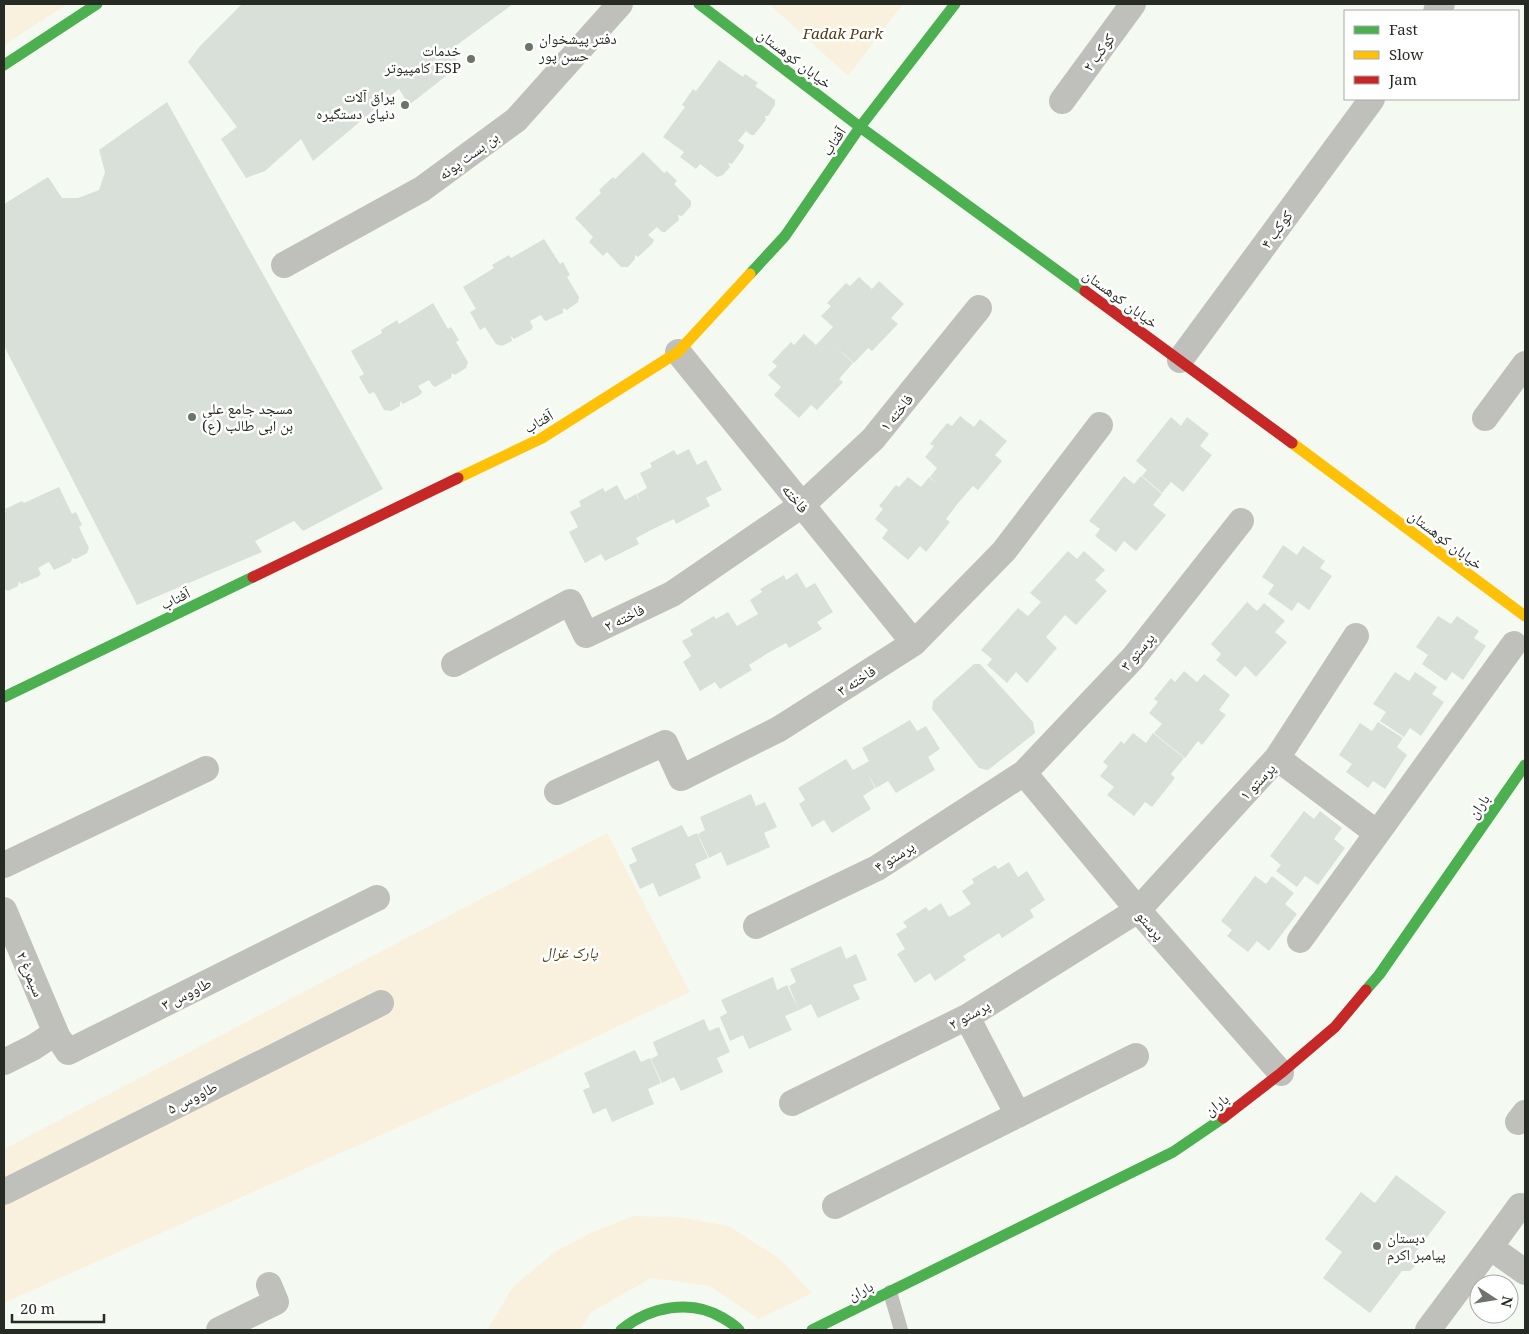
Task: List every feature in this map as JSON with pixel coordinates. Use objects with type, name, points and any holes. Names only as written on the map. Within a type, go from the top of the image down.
[{"type":"street","points":[[4,66],[97,4]]},
{"type":"street","name":"بن بست پونه","points":[[284,265],[422,189],[516,120],[620,4]]},
{"type":"street","name":"خیابان کوهستان","points":[[699,4],[860,127],[1180,360],[1525,616]]},
{"type":"street","name":"آفتاب","points":[[4,697],[542,438],[678,352],[786,236],[860,127],[954,4]]},
{"type":"street","name":"کوکب ۲","points":[[1062,100],[1133,4]]},
{"type":"street","name":"کوکب ۴","points":[[1180,360],[1371,100]]},
{"type":"street","name":"فاخته ۱","points":[[802,505],[873,439],[979,308]]},
{"type":"street","name":"فاخته","points":[[678,352],[914,644]]},
{"type":"street","points":[[1485,418],[1525,364]]},
{"type":"street","name":"فاخته ۳","points":[[557,792],[665,743],[681,778],[779,729],[914,644],[1004,551],[1100,425]]},
{"type":"street","name":"فاخته ۲","points":[[454,664],[570,602],[586,635],[672,594],[802,505]]},
{"type":"street","name":"پرستو ۳","points":[[1024,773],[1133,658],[1241,521]]},
{"type":"street","name":"پرستو ۱","points":[[1138,910],[1277,758],[1356,636]]},
{"type":"street","points":[[1300,940],[1514,644]]},
{"type":"street","points":[[1277,758],[1377,833]]},
{"type":"street","name":"باران","points":[[812,1330],[1173,1152],[1218,1123],[1335,1027],[1379,975],[1525,765]]},
{"type":"street","points":[[4,864],[206,769]]},
{"type":"street","name":"پرستو","points":[[1024,773],[1138,910],[1281,1073]]},
{"type":"street","name":"پرستو ۴","points":[[756,926],[877,868],[1024,773]]},
{"type":"street","name":"طاووس ۳","points":[[58,1038],[68,1052],[376,898]]},
{"type":"street","name":"سیمرغ ۲","points":[[4,910],[58,1038]]},
{"type":"street","name":"پرستو ۲","points":[[792,1102],[967,1017],[1138,910]]},
{"type":"street","name":"طاووس ۵","points":[[4,1192],[381,1003]]},
{"type":"street","points":[[967,1017],[1018,1115]]},
{"type":"street","points":[[4,1062],[34,1047],[55,1033],[58,1038]]},
{"type":"street","points":[[835,1206],[1136,1056]]},
{"type":"street","points":[[1428,1330],[1520,1206],[1525,1209]]},
{"type":"street","points":[[1490,1247],[1525,1272]]},
{"type":"street","points":[[219,1330],[276,1302],[269,1285]]},
{"type":"street","points":[[621,1330],[648,1312],[674,1306],[710,1312],[736,1326],[739,1330]]},
{"type":"lane","points":[[890,1292],[901,1330]]},
{"type":"green space","points":[[4,4],[68,4],[4,45]]},
{"type":"green space","name":"Fadak Park","points":[[769,4],[903,4],[848,76]]},
{"type":"green space","name":"پارک غزال","points":[[607,833],[690,992],[518,1074],[4,1303],[4,1149]]},
{"type":"green space","points":[[634,1216],[679,1217],[729,1226],[780,1259],[812,1293],[759,1319],[710,1286],[651,1278],[590,1313],[581,1330],[487,1330],[513,1287],[553,1253],[592,1232]]},
{"type":"building","points":[[242,4],[513,4],[450,50],[460,65],[409,105],[399,89],[313,161],[301,139],[265,171],[246,178],[221,139],[237,127],[188,62],[200,46]]},
{"type":"building","points":[[719,60],[743,77],[745,74],[758,83],[755,86],[775,100],[775,105],[768,116],[765,116],[766,120],[754,135],[746,131],[738,141],[744,145],[743,149],[732,164],[728,163],[730,167],[723,175],[717,177],[700,164],[696,169],[680,157],[684,152],[663,137],[685,107],[682,105],[693,89],[696,91]]},
{"type":"building","name":"مسجد جامع علی بن ابی طالب (ع)","points":[[167,102],[383,489],[303,531],[294,521],[255,541],[262,552],[137,605],[4,346],[4,204],[48,177],[62,198],[78,198],[99,190],[105,172],[99,150]]},
{"type":"building","points":[[643,152],[664,173],[667,171],[677,181],[674,184],[691,201],[691,206],[682,216],[678,215],[679,220],[665,232],[662,232],[657,227],[648,235],[654,240],[652,244],[638,257],[635,255],[635,259],[628,267],[621,267],[607,252],[603,256],[589,242],[593,237],[575,218],[601,193],[599,190],[613,177],[615,179]]},
{"type":"building","points":[[544,239],[560,264],[563,262],[570,275],[567,277],[579,297],[578,302],[567,310],[563,308],[563,313],[546,321],[541,315],[530,321],[533,327],[531,330],[514,339],[511,336],[512,341],[502,346],[496,344],[485,327],[480,330],[470,312],[476,309],[463,287],[494,268],[492,265],[509,255],[511,258]]},
{"type":"building","points":[[859,277],[872,289],[879,281],[904,304],[891,318],[898,324],[872,351],[868,348],[854,363],[835,346],[853,363],[839,379],[843,382],[817,410],[811,405],[799,418],[774,395],[781,387],[768,375],[777,366],[772,362],[791,342],[794,345],[804,334],[816,345],[833,327],[821,316],[831,306],[827,303],[846,283],[850,286]]},
{"type":"building","points":[[433,303],[448,329],[451,327],[459,340],[456,342],[468,362],[466,368],[455,375],[452,373],[451,378],[435,387],[429,380],[418,386],[422,392],[420,395],[403,404],[400,401],[400,406],[391,411],[384,410],[374,392],[369,394],[359,377],[364,374],[351,351],[382,333],[381,330],[397,320],[399,324]]},
{"type":"building","points":[[960,416],[974,427],[980,419],[1007,441],[995,455],[1002,461],[978,490],[973,486],[959,502],[946,519],[950,522],[926,552],[920,546],[908,560],[882,538],[888,530],[875,519],[883,509],[879,506],[896,485],[899,487],[908,477],[921,487],[929,477],[938,485],[930,477],[937,468],[925,457],[934,446],[930,444],[947,423],[952,426]]},
{"type":"building","points":[[1171,417],[1181,426],[1187,417],[1209,434],[1200,446],[1212,455],[1183,492],[1171,482],[1162,493],[1142,476],[1147,470],[1136,461]]},
{"type":"building","points":[[689,449],[697,465],[706,460],[722,490],[706,498],[710,506],[676,524],[674,519],[655,528],[636,538],[639,544],[605,561],[601,554],[585,563],[569,532],[578,527],[570,512],[581,506],[579,501],[603,488],[605,492],[617,485],[625,500],[636,494],[640,502],[637,494],[647,488],[640,473],[652,467],[650,463],[674,450],[677,455]]},
{"type":"building","points":[[1124,476],[1134,484],[1141,476],[1162,494],[1153,505],[1166,515],[1136,551],[1124,541],[1116,552],[1095,536],[1100,529],[1089,521]]},
{"type":"building","points":[[59,487],[72,514],[76,512],[82,525],[79,527],[89,548],[87,553],[76,559],[72,558],[71,562],[54,570],[49,562],[38,568],[41,574],[38,577],[21,584],[19,581],[18,586],[8,591],[4,589],[5,509],[22,501],[24,503]]},
{"type":"building","points":[[1283,545],[1297,555],[1303,546],[1325,561],[1320,568],[1332,576],[1309,610],[1298,602],[1292,611],[1268,594],[1274,585],[1262,577]]},
{"type":"building","points":[[1068,551],[1077,559],[1084,551],[1105,570],[1095,580],[1107,591],[1076,625],[1065,615],[1046,637],[1057,648],[1027,683],[1016,672],[1007,683],[987,665],[992,659],[981,650],[1018,608],[1028,616],[1041,602],[1030,593]]},
{"type":"building","points":[[797,573],[806,588],[815,583],[833,612],[817,622],[822,629],[789,648],[786,643],[768,653],[749,665],[752,670],[720,689],[715,682],[700,691],[683,662],[691,656],[682,641],[693,635],[690,630],[714,616],[716,619],[728,612],[737,626],[758,614],[750,600],[762,592],[760,589],[784,575],[786,580]]},
{"type":"building","points":[[1247,602],[1257,611],[1264,603],[1285,621],[1275,632],[1287,642],[1256,677],[1245,666],[1236,677],[1216,660],[1221,654],[1211,644]]},
{"type":"building","points":[[1438,616],[1451,624],[1457,616],[1479,631],[1474,638],[1486,646],[1463,680],[1452,672],[1446,681],[1422,664],[1428,655],[1416,647]]},
{"type":"building","points":[[974,664],[980,664],[1033,722],[1035,733],[988,770],[979,768],[932,709],[933,701]]},
{"type":"building","points":[[1184,671],[1197,682],[1204,674],[1230,695],[1219,710],[1226,715],[1202,745],[1198,741],[1185,758],[1154,733],[1162,724],[1149,713],[1158,702],[1154,699],[1171,678],[1175,682]]},
{"type":"building","points":[[1395,672],[1409,681],[1415,672],[1437,687],[1432,694],[1444,702],[1421,736],[1410,728],[1404,737],[1380,721],[1386,712],[1373,704]]},
{"type":"building","points":[[910,720],[917,731],[926,726],[940,749],[928,757],[935,770],[896,793],[888,781],[876,788],[868,774],[875,788],[863,796],[871,809],[832,833],[824,820],[812,827],[799,804],[805,800],[798,788],[846,759],[853,770],[869,761],[862,748]]},
{"type":"building","points":[[1378,722],[1403,738],[1397,747],[1407,755],[1385,789],[1373,781],[1368,788],[1346,772],[1352,764],[1339,755],[1360,723],[1372,731]]},
{"type":"building","points":[[1133,733],[1146,743],[1153,733],[1184,758],[1171,774],[1175,778],[1152,807],[1145,802],[1134,816],[1107,795],[1114,787],[1100,776],[1108,766],[1103,762],[1121,741],[1124,744]]},
{"type":"building","points":[[751,794],[756,806],[765,802],[777,827],[764,833],[770,847],[727,866],[721,852],[709,858],[698,834],[705,830],[700,817]]},
{"type":"building","points":[[1304,811],[1314,819],[1320,811],[1342,828],[1334,839],[1345,848],[1318,885],[1305,876],[1297,887],[1276,871],[1281,865],[1270,856]]},
{"type":"building","points":[[682,825],[688,837],[697,833],[708,858],[695,864],[701,878],[659,897],[653,883],[640,889],[629,865],[637,861],[631,848]]},
{"type":"building","points":[[1009,862],[1018,877],[1027,871],[1045,900],[1030,910],[1034,917],[1002,938],[999,933],[963,956],[966,960],[935,981],[930,973],[915,983],[897,954],[905,949],[896,934],[907,927],[903,922],[926,907],[929,911],[941,903],[949,917],[960,911],[971,904],[962,891],[974,883],[972,879],[995,865],[998,869]]},
{"type":"building","points":[[1255,876],[1266,884],[1272,876],[1294,893],[1285,904],[1297,914],[1269,951],[1257,941],[1248,952],[1227,936],[1232,930],[1221,921]]},
{"type":"building","points":[[841,946],[846,959],[856,954],[867,980],[853,985],[860,999],[818,1018],[811,1004],[799,1010],[789,986],[796,982],[790,969]]},
{"type":"building","points":[[773,977],[777,990],[787,985],[799,1010],[785,1016],[792,1030],[749,1049],[743,1035],[730,1041],[720,1017],[727,1013],[721,1000]]},
{"type":"building","points":[[704,1019],[709,1031],[719,1027],[730,1052],[717,1058],[723,1072],[681,1091],[674,1077],[662,1083],[651,1059],[658,1055],[653,1042]]},
{"type":"building","points":[[635,1050],[641,1062],[650,1058],[661,1083],[648,1089],[654,1104],[612,1122],[606,1108],[593,1114],[583,1090],[590,1087],[584,1073]]},
{"type":"building","name":"دبستان پیامبر اکرم","points":[[1396,1175],[1446,1212],[1415,1253],[1415,1266],[1410,1271],[1402,1271],[1370,1313],[1323,1278],[1342,1252],[1325,1239],[1361,1192],[1375,1203]]},
{"type":"traffic: fast","points":[[4,65],[97,4]]},
{"type":"traffic: fast","points":[[699,4],[860,127],[1085,291]]},
{"type":"traffic: fast","points":[[750,274],[785,236],[860,127],[955,4]]},
{"type":"traffic: fast","points":[[4,697],[253,577]]},
{"type":"traffic: fast","points":[[1366,990],[1379,975],[1525,765]]},
{"type":"traffic: fast","points":[[812,1330],[1173,1152],[1223,1118]]},
{"type":"traffic: fast","points":[[621,1330],[632,1322],[657,1311],[684,1307],[698,1308],[711,1312],[730,1322],[739,1330]]},
{"type":"traffic: slow","points":[[458,478],[542,438],[678,352],[750,274]]},
{"type":"traffic: slow","points":[[1292,443],[1525,616]]},
{"type":"traffic: jam","points":[[1085,291],[1292,443]]},
{"type":"traffic: jam","points":[[253,577],[458,478]]},
{"type":"traffic: jam","points":[[1223,1118],[1281,1073],[1335,1027],[1366,990]]},
{"type":"place","name":"دفتر پیشخوان حسن پور","points":[[529,47]]},
{"type":"place","name":"خدمات کامپیوتر ESP","points":[[471,59]]},
{"type":"place","name":"یراق آلات دنیای دستگیره","points":[[405,105]]},
{"type":"place","name":"مسجد جامع علی بن ابی طالب (ع)","points":[[192,417]]},
{"type":"place","name":"دبستان پیامبر اکرم","points":[[1377,1246]]}]
